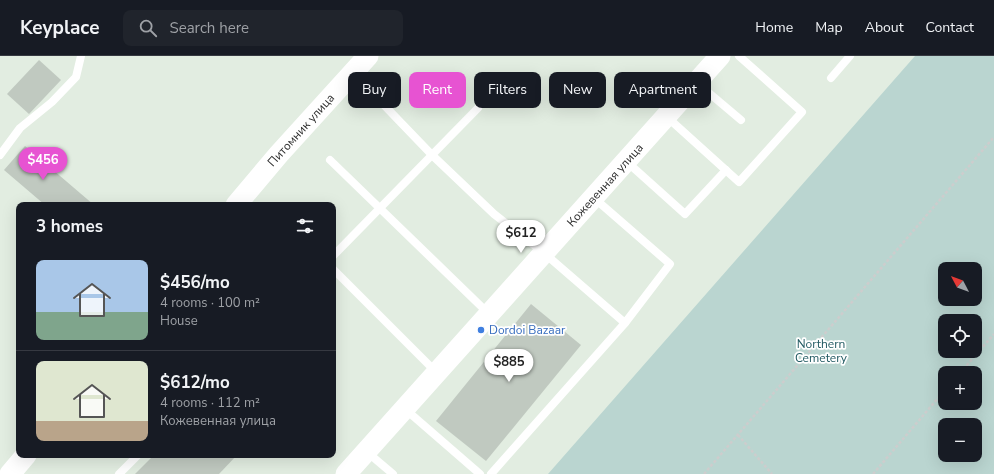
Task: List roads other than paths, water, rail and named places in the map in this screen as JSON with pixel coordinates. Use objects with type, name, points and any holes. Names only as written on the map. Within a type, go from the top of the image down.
[{"type":"street","name":"Питомник улица","points":[[239,202],[279,154],[368,56]]},
{"type":"street","name":"Кожевенная улица","points":[[706,72],[720,56]]},
{"type":"street","name":"Кожевенная улица","points":[[346,474],[674,108]]},
{"type":"street","points":[[10,474],[23,458]]},
{"type":"lane","points":[[0,155],[20,128],[52,102],[76,77],[82,56]]},
{"type":"lane","points":[[666,117],[739,182],[802,112],[739,56]]},
{"type":"lane","points":[[831,78],[850,56]]},
{"type":"lane","points":[[711,95],[740,120]]},
{"type":"lane","points":[[387,108],[432,155],[494,214],[544,253],[624,323]]},
{"type":"lane","points":[[336,253],[478,108]]},
{"type":"lane","points":[[330,160],[489,314]]},
{"type":"lane","points":[[626,162],[685,214],[726,170]]},
{"type":"lane","points":[[491,474],[624,323],[670,264],[594,197]]},
{"type":"lane","points":[[336,272],[437,373]]},
{"type":"lane","points":[[404,409],[480,474]]},
{"type":"lane","points":[[366,451],[393,474]]},
{"type":"lane","points":[[119,474],[135,458]]},
{"type":"place","name":"Dordoi Bazaar","points":[[481,330]]},
{"type":"park label","name":"Northern Cemetery","points":[[821,351]]}]
